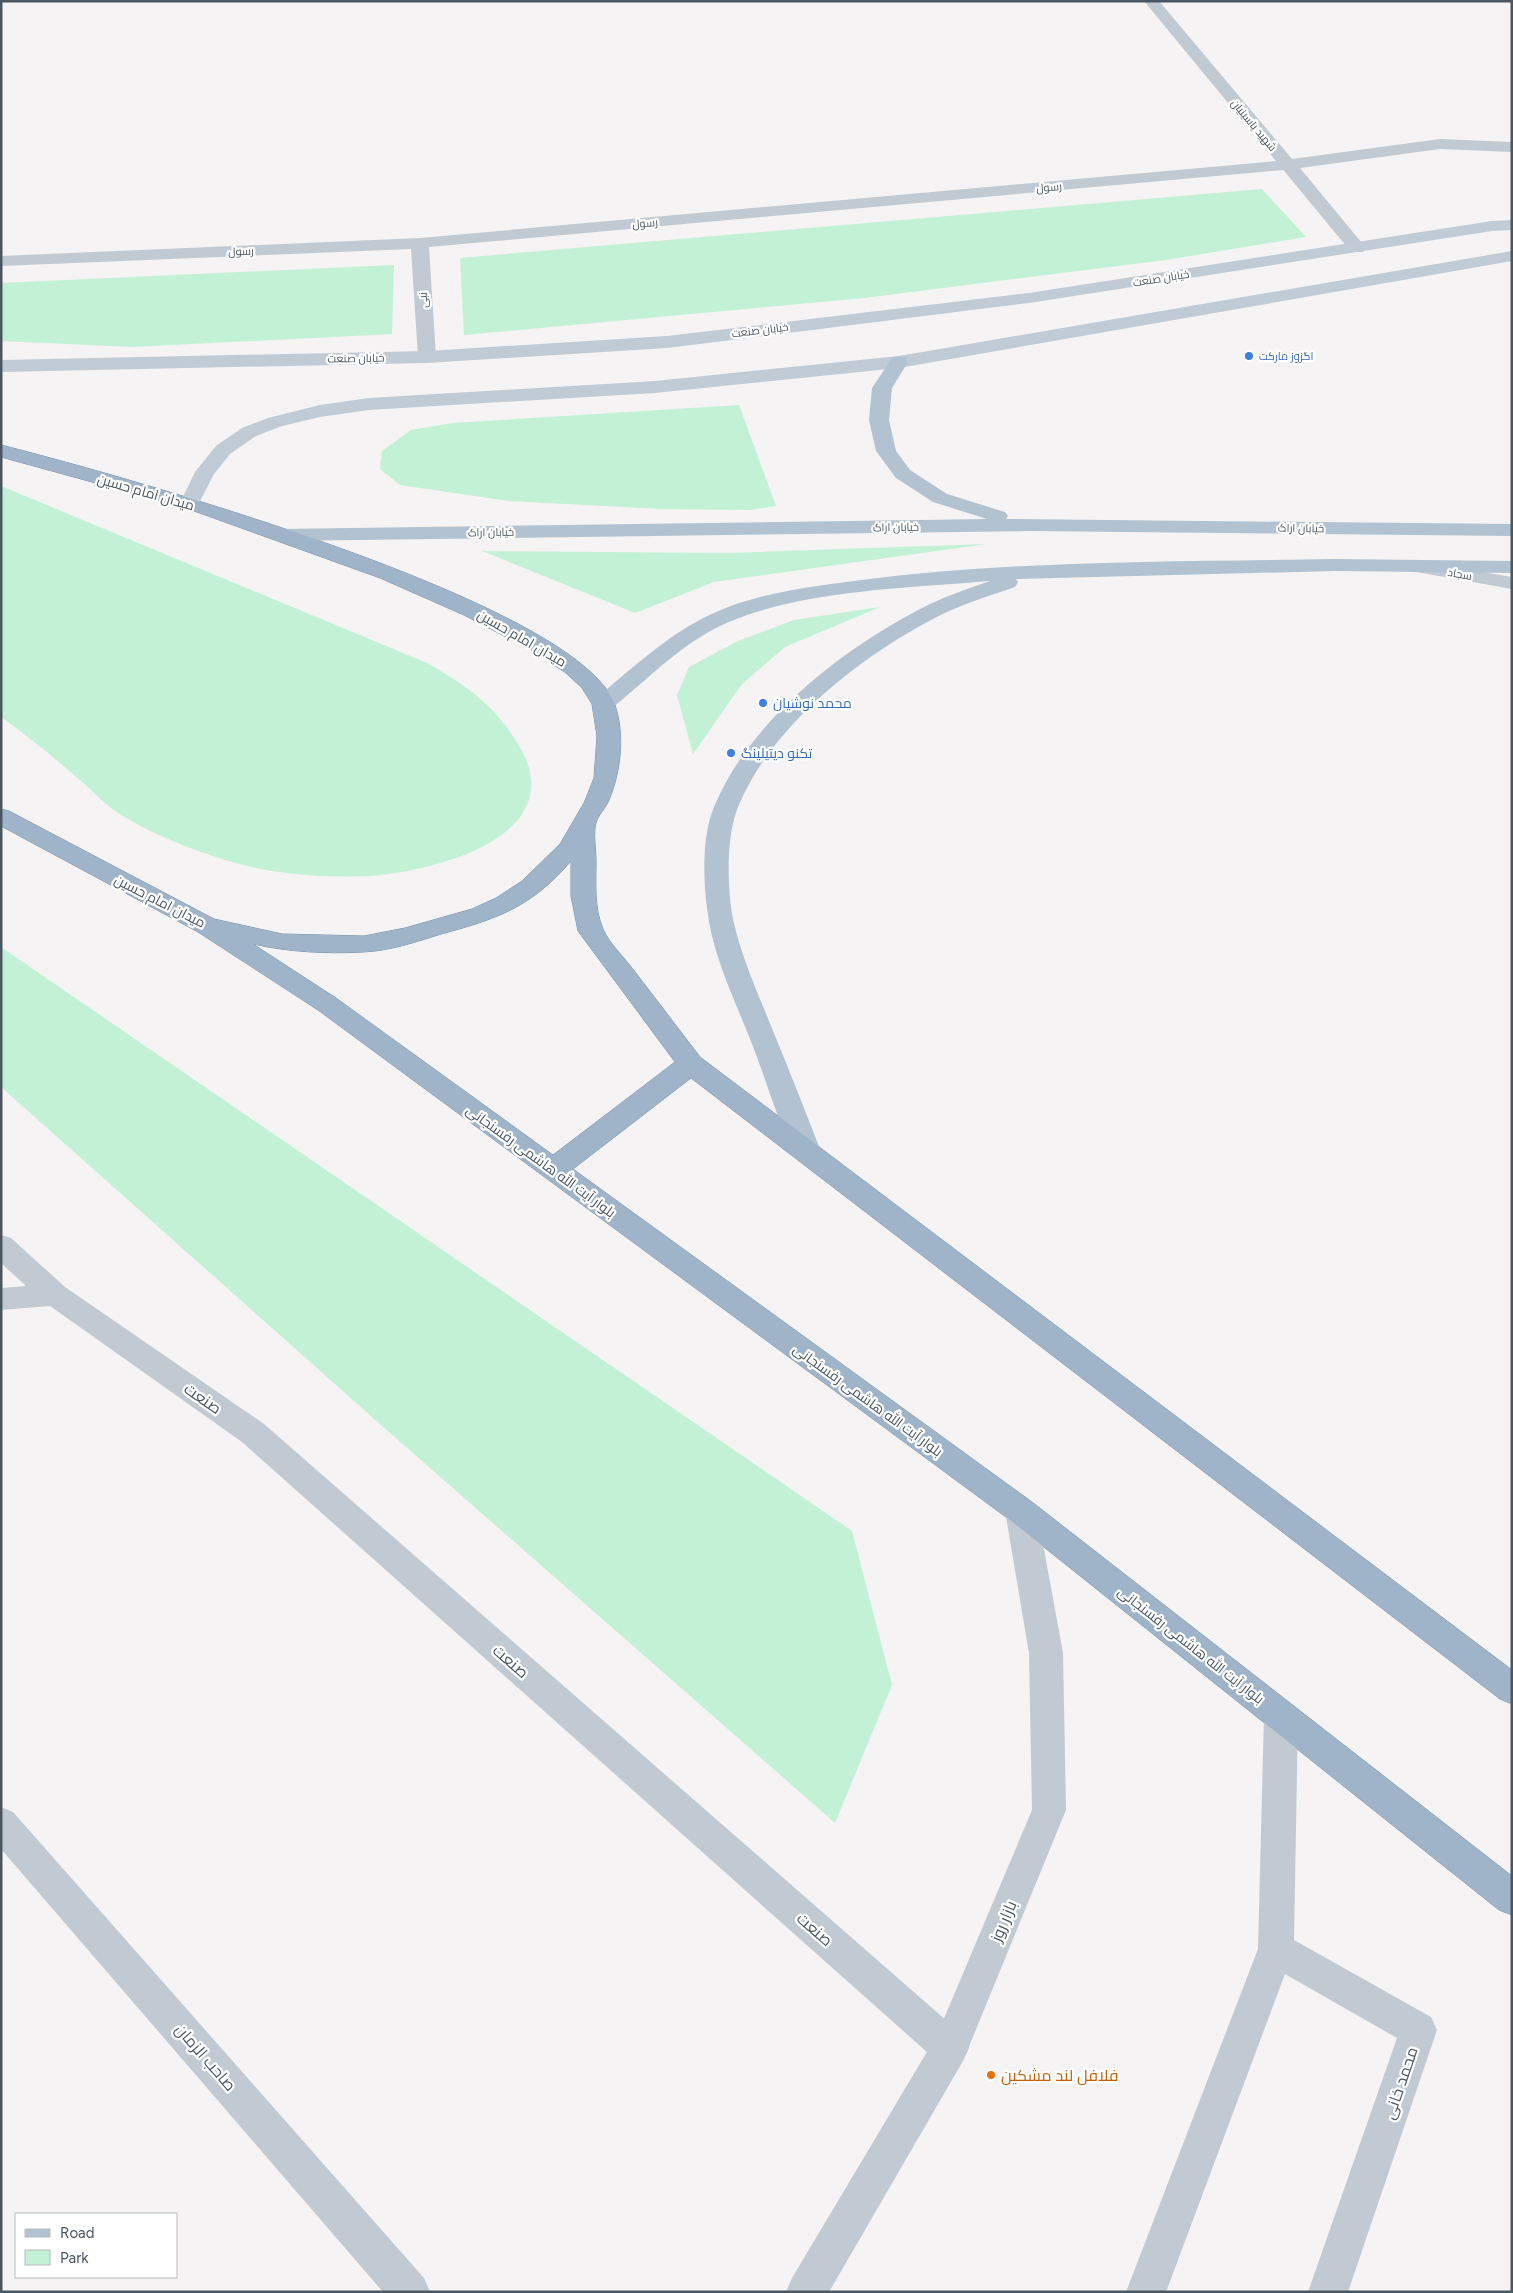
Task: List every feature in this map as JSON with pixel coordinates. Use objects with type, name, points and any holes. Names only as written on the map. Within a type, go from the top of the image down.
[{"type":"highway","name":"میدان امام حسین","points":[[1,451],[190,503],[388,573],[506,628],[541,646],[574,668],[591,684],[603,704],[609,736],[606,778],[596,803],[584,826],[551,869],[531,887],[505,904],[448,925],[364,944],[282,942],[207,926],[1,816]]},
{"type":"highway","points":[[584,826],[583,896],[591,931],[691,1064],[806,1149],[1512,1689]]},
{"type":"highway","name":"بلوار آیت الله هاشمی رفسنجانی","points":[[207,926],[327,1004],[1021,1511],[1512,1898]]},
{"type":"highway","points":[[553,1170],[691,1064]]},
{"type":"main road","name":"خیابان صنعت","points":[[1,366],[427,357],[667,342],[1029,298],[1512,225]]},
{"type":"main road","points":[[190,503],[205,472],[223,450],[249,432],[275,422],[320,411],[369,404],[655,387],[899,362],[1512,256]]},
{"type":"main road","points":[[899,362],[882,388],[878,420],[886,451],[903,474],[940,498],[1029,525]]},
{"type":"main road","name":"خیابان اراک","points":[[281,535],[1029,525],[1512,530]]},
{"type":"main road","points":[[603,704],[682,640],[722,617],[790,596],[899,582],[1036,571],[1408,566],[1512,567]]},
{"type":"main road","points":[[806,1149],[737,972],[719,909],[718,852],[726,808],[750,764],[788,716],[837,671],[885,636],[938,608],[1036,571]]},
{"type":"street","name":"شهید یاسینیان","points":[[1151,1],[1357,248]]},
{"type":"street","name":"رسول","points":[[1,261],[420,243],[1288,165],[1440,144],[1512,147]]},
{"type":"street","name":"نبی","points":[[420,243],[427,357]]},
{"type":"street","name":"سجاد","points":[[1408,566],[1512,583]]},
{"type":"street","name":"صنعت","points":[[1,1246],[55,1295],[254,1433],[950,2048]]},
{"type":"street","points":[[1,1299],[55,1295]]},
{"type":"street","name":"بازار روز","points":[[806,2292],[950,2048],[1049,1810],[1046,1652],[1021,1511]]},
{"type":"street","points":[[1146,2292],[1276,1949],[1281,1716]]},
{"type":"street","name":"صاحب الزمان","points":[[1,1823],[410,2292]]},
{"type":"street","name":"محمد خانی","points":[[1276,1949],[1418,2030],[1328,2292]]},
{"type":"green space","points":[[1262,189],[1306,237],[1166,260],[864,298],[464,335],[460,258]]},
{"type":"green space","points":[[394,265],[392,334],[132,347],[1,341],[1,283]]},
{"type":"green space","points":[[739,405],[776,506],[750,510],[661,509],[509,501],[400,485],[380,469],[382,451],[411,430],[453,423]]},
{"type":"green space","points":[[1,486],[427,663],[456,680],[492,709],[512,734],[521,749],[531,780],[527,806],[511,827],[486,844],[457,858],[395,873],[353,877],[289,873],[243,865],[212,856],[166,838],[117,813],[52,756],[1,717]]},
{"type":"green space","points":[[987,544],[714,582],[635,613],[482,551],[728,553]]},
{"type":"green space","points":[[880,607],[785,647],[742,684],[693,754],[677,695],[689,667],[738,641],[794,620]]},
{"type":"green space","points":[[1,947],[852,1531],[892,1685],[835,1823],[381,1425],[1,1087]]},
{"type":"place","name":"اگزوز مارکت","points":[[1249,356]]},
{"type":"place","name":"محمد نوشیان","points":[[763,703]]},
{"type":"place","name":"تکنو دیتیلینگ","points":[[731,753]]},
{"type":"place","name":"فلافل لند مشکین","points":[[991,2075]]}]
